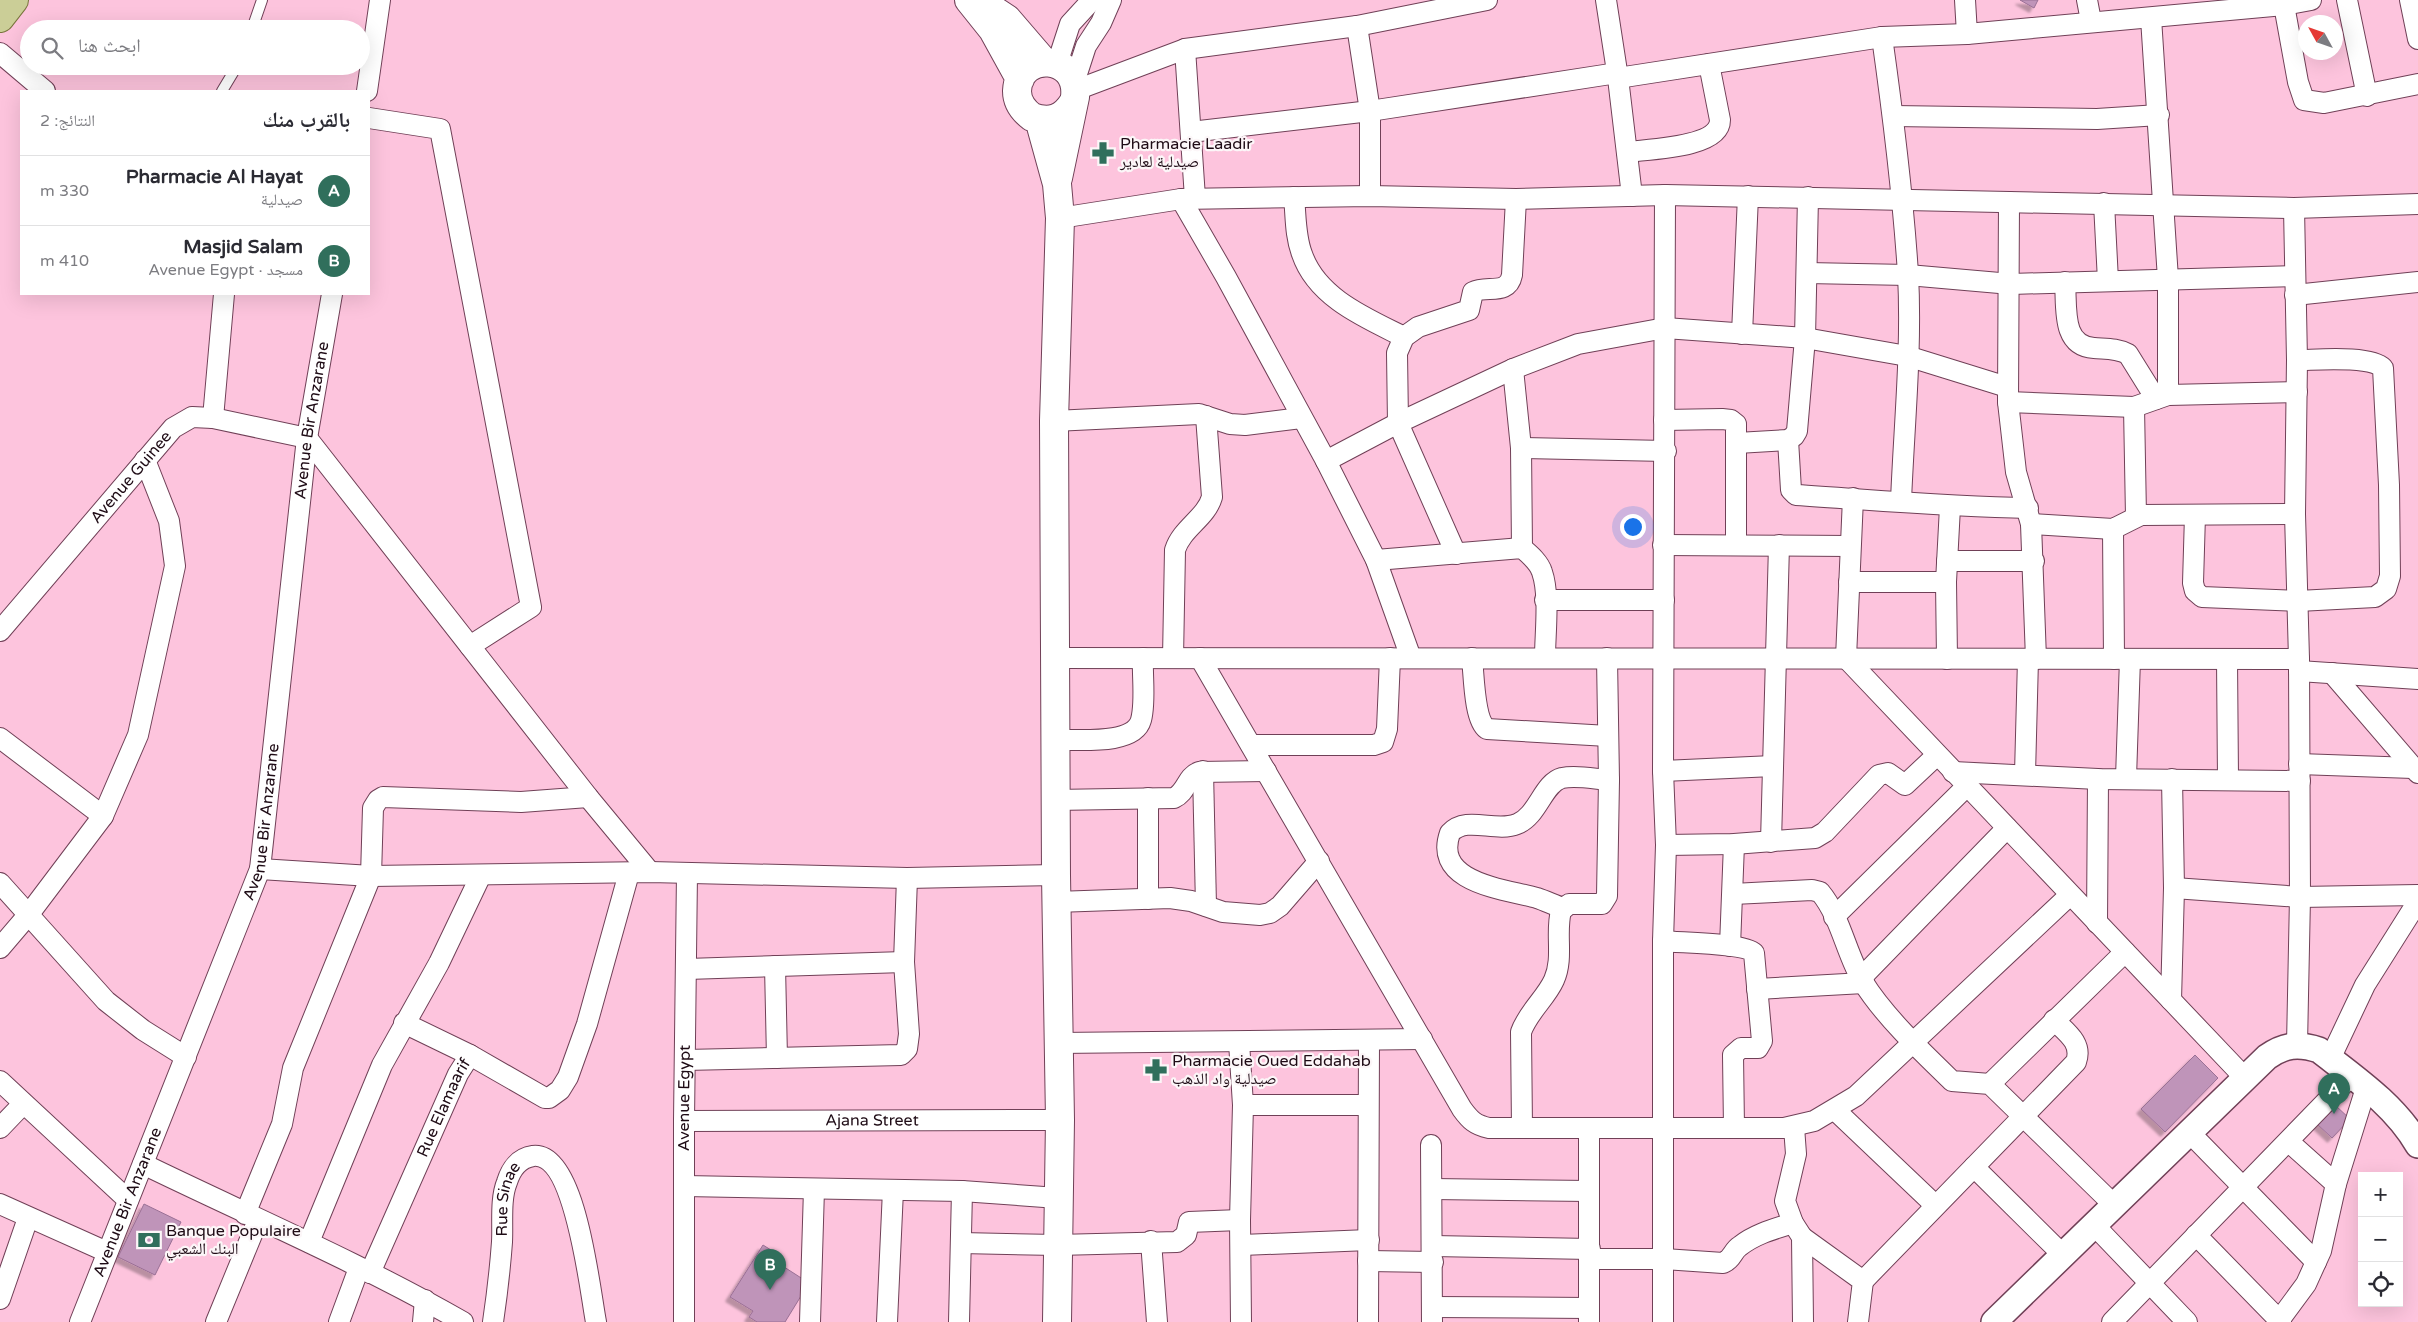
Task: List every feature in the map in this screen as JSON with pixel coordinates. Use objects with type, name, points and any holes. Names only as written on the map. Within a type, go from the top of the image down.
[{"type":"main road","points":[[0,18],[14,0]]},
{"type":"main road","points":[[969,0],[993,30],[1020,78]]},
{"type":"main road","points":[[978,0],[1007,19],[1065,80],[1057,184],[1060,218],[1054,422],[1055,800],[1060,1120],[1057,1322]]},
{"type":"main road","points":[[1031,66],[1065,80],[1059,118],[1039,119],[1027,113],[1019,102],[1017,89],[1020,78],[1031,66]]},
{"type":"main road","points":[[1039,119],[1057,184]]},
{"type":"street","points":[[370,70],[380,0]]},
{"type":"street","points":[[1065,80],[1070,24],[1092,0]]},
{"type":"street","points":[[1065,80],[1101,23],[1111,0]]},
{"type":"street","points":[[1065,80],[1185,49],[1357,26],[1487,0]]},
{"type":"street","points":[[1606,0],[1618,75],[1632,196]]},
{"type":"street","points":[[1964,0],[1967,34]]},
{"type":"street","points":[[2087,0],[2091,21]]},
{"type":"street","points":[[1191,132],[1370,111],[1618,75],[1709,64],[1882,37],[1967,34],[2091,21],[2161,11],[2284,5],[2311,0]]},
{"type":"street","points":[[2347,0],[2367,96]]},
{"type":"street","points":[[2284,5],[2298,82],[2304,100],[2324,103],[2367,96],[2418,84]]},
{"type":"street","points":[[2413,6],[2418,39]]},
{"type":"street","points":[[2161,11],[2159,114],[2168,279],[2162,397]]},
{"type":"street","points":[[1357,26],[1370,111],[1370,196]]},
{"type":"street","points":[[1882,37],[1893,116],[1908,275],[1908,356],[1901,501]]},
{"type":"street","points":[[1185,49],[1191,132],[1188,198],[1226,277],[1326,461],[1376,560],[1411,658]]},
{"type":"street","points":[[0,53],[20,70]]},
{"type":"street","points":[[1627,152],[1700,142],[1715,134],[1720,125],[1720,120],[1709,64]]},
{"type":"street","points":[[26,75],[44,90]]},
{"type":"street","points":[[367,90],[369,75]]},
{"type":"street","points":[[1893,116],[2097,118],[2159,114]]},
{"type":"street","points":[[370,118],[440,128],[531,607],[470,646]]},
{"type":"street","points":[[1060,218],[1188,198],[1370,196],[1516,198],[1665,195],[1748,196],[2294,208],[2418,204]]},
{"type":"street","points":[[1663,1322],[1663,941],[1666,845],[1663,771],[1665,658],[1663,545],[1666,451],[1664,420],[1665,195]]},
{"type":"street","points":[[1742,334],[1748,196]]},
{"type":"street","points":[[1294,197],[1302,254],[1317,280],[1333,297],[1404,337]]},
{"type":"street","points":[[1737,442],[1788,440],[1796,434],[1805,338],[1808,197]]},
{"type":"street","points":[[1456,554],[1398,423],[1398,353],[1404,337],[1418,328],[1465,313],[1470,309],[1470,298],[1473,292],[1503,288],[1509,284],[1512,275],[1516,198]]},
{"type":"street","points":[[2010,202],[2008,394],[2016,472],[2029,516],[2034,561],[2032,659],[2025,774]]},
{"type":"street","points":[[2104,203],[2108,281]]},
{"type":"street","points":[[2294,208],[2297,360],[2295,514],[2299,665],[2300,897],[2297,1045]]},
{"type":"street","points":[[1807,273],[1908,275],[2010,284],[2168,279],[2295,286],[2418,282]]},
{"type":"street","points":[[2065,282],[2069,330],[2073,339],[2085,347],[2120,350],[2128,354],[2162,397]]},
{"type":"street","points":[[213,418],[224,295]]},
{"type":"street","name":"Avenue Bir Anzarane","points":[[80,1322],[260,869],[307,438],[332,295]]},
{"type":"street","points":[[1326,461],[1398,423],[1513,368],[1578,344],[1665,328],[1805,338],[1908,356],[2008,394],[2134,407],[2162,397],[2297,392]]},
{"type":"street","points":[[2195,515],[2193,583],[2198,594],[2202,596],[2298,601],[2375,597],[2386,589],[2390,576],[2389,485],[2383,368],[2375,363],[2362,361],[2297,360]]},
{"type":"street","points":[[1513,368],[1520,448],[1522,548],[1537,563],[1542,572],[1545,600],[1545,658]]},
{"type":"street","points":[[2134,407],[2136,516]]},
{"type":"street","points":[[1054,422],[1206,416],[1238,425],[1301,418]]},
{"type":"street","points":[[1173,658],[1175,550],[1180,538],[1209,505],[1212,497],[1206,416]]},
{"type":"street","name":"Avenue Guinee","points":[[0,631],[173,428],[192,417],[213,418],[307,438]]},
{"type":"street","points":[[1664,420],[1732,420],[1736,424],[1736,544]]},
{"type":"street","points":[[307,438],[588,797],[650,872]]},
{"type":"street","points":[[1788,440],[1792,493],[1796,495],[1901,501],[2029,516],[2113,529],[2136,516],[2295,514]]},
{"type":"street","points":[[1520,448],[1666,451]]},
{"type":"street","points":[[0,948],[29,914],[102,816],[138,735],[175,566],[169,521],[145,460]]},
{"type":"street","points":[[1853,498],[1846,658],[2245,1078]]},
{"type":"street","points":[[1947,659],[1946,582],[1950,507]]},
{"type":"street","points":[[2113,529],[2122,659],[2126,778]]},
{"type":"street","points":[[1663,545],[1850,546]]},
{"type":"street","points":[[1771,842],[1779,545]]},
{"type":"street","points":[[1376,560],[1522,548]]},
{"type":"street","points":[[1947,561],[2034,561]]},
{"type":"street","points":[[1849,582],[1946,582]]},
{"type":"street","points":[[1545,600],[1664,600]]},
{"type":"street","points":[[1056,658],[2227,659],[2299,665],[2332,673],[2418,679]]},
{"type":"street","points":[[1055,740],[1122,738],[1132,733],[1141,719],[1143,658]]},
{"type":"street","points":[[1200,658],[1422,1040],[1470,1120],[1478,1126],[1489,1128],[1734,1128],[1794,1127],[1814,1121],[1856,1096],[2070,895]]},
{"type":"street","points":[[1251,745],[1374,745],[1383,742],[1387,729],[1390,658]]},
{"type":"street","points":[[1472,658],[1480,722],[1487,729],[1608,736]]},
{"type":"street","points":[[1522,1128],[1521,1032],[1527,1019],[1554,980],[1558,965],[1560,918],[1563,908],[1569,904],[1598,905],[1605,900],[1608,888],[1607,658]]},
{"type":"street","points":[[2227,659],[2228,779]]},
{"type":"street","points":[[2332,673],[2416,771]]},
{"type":"street","points":[[0,738],[102,816]]},
{"type":"street","points":[[1666,845],[1771,842],[1820,836],[1879,775],[1889,774],[1901,785],[1905,785],[1937,755]]},
{"type":"street","points":[[1663,771],[1773,766]]},
{"type":"street","points":[[1055,800],[1178,796],[1185,790],[1192,775],[1203,771],[1266,770]]},
{"type":"street","points":[[1203,771],[1206,906]]},
{"type":"street","points":[[1834,917],[1960,779],[2025,774],[2098,779],[2228,779],[2299,773],[2416,771]]},
{"type":"street","points":[[1563,908],[1537,898],[1475,883],[1461,872],[1452,861],[1448,850],[1450,833],[1462,825],[1508,827],[1516,825],[1531,813],[1547,790],[1561,779],[1609,780]]},
{"type":"street","points":[[2097,923],[2098,779]]},
{"type":"street","points":[[2170,1000],[2174,888],[2172,779]]},
{"type":"street","points":[[216,1322],[280,1131],[293,1068],[371,876],[373,808],[378,800],[383,797],[521,802],[588,797]]},
{"type":"street","points":[[1148,798],[1148,899]]},
{"type":"street","points":[[1757,989],[1862,980],[2007,828]]},
{"type":"street","points":[[1730,946],[1734,844]]},
{"type":"street","points":[[260,869],[371,876],[629,874],[650,872],[907,878],[1056,889],[1148,899],[1180,899],[1224,912],[1254,915],[1270,912],[1280,906],[1318,861]]},
{"type":"street","name":"Rue Elamaarif","points":[[339,1322],[458,1074],[470,1055],[545,1098],[550,1098],[560,1090],[568,1077],[587,1024],[629,874]]},
{"type":"street","name":"Avenue Egypt","points":[[684,1322],[684,1121],[688,969],[687,874]]},
{"type":"street","points":[[309,1242],[382,1065],[439,963],[481,875]]},
{"type":"street","points":[[686,1060],[901,1055],[906,1049],[909,1034],[904,962],[907,878]]},
{"type":"street","points":[[0,883],[118,1011],[143,1030],[186,1057]]},
{"type":"street","points":[[2174,888],[2300,897],[2418,895]]},
{"type":"street","points":[[1732,894],[1817,891],[1823,896],[1834,917],[1862,980],[1912,1042],[1952,1081],[1990,1084],[2114,1205]]},
{"type":"street","points":[[2330,1059],[2364,985],[2418,901]]},
{"type":"street","points":[[1663,941],[1746,948],[1754,953],[1762,1041],[1758,1048],[1742,1048],[1734,1055],[1734,1128]]},
{"type":"street","points":[[1990,1084],[2125,952]]},
{"type":"street","points":[[688,969],[904,962]]},
{"type":"street","points":[[775,966],[777,1058]]},
{"type":"street","points":[[1858,1322],[1863,1281],[2073,1065],[2078,1056],[2076,1042],[2054,1020]]},
{"type":"street","points":[[404,1023],[470,1055]]},
{"type":"street","points":[[1368,1322],[1369,1040]]},
{"type":"street","points":[[1058,1043],[1422,1040]]},
{"type":"street","points":[[1240,1042],[1242,1105],[1240,1220],[1242,1245],[1242,1322]]},
{"type":"street","points":[[1994,1322],[2245,1078],[2278,1049],[2297,1045],[2319,1050],[2385,1104],[2408,1128],[2418,1145]]},
{"type":"street","points":[[0,1082],[128,1200]]},
{"type":"street","points":[[2112,1322],[2288,1142],[2358,1082]]},
{"type":"street","points":[[2196,1235],[2279,1322],[2299,1296],[2316,1262],[2329,1221],[2358,1082]]},
{"type":"street","points":[[0,1128],[23,1104]]},
{"type":"street","points":[[1242,1105],[1368,1105]]},
{"type":"street","points":[[1835,1110],[1935,1205]]},
{"type":"street","name":"Ajana Street","points":[[684,1121],[1060,1120]]},
{"type":"street","points":[[1794,1127],[1796,1154],[1785,1201],[1797,1230],[1803,1322]]},
{"type":"street","points":[[1431,1145],[1433,1189],[1432,1314],[1589,1315],[1589,1128]]},
{"type":"street","points":[[2189,1132],[2316,1262]]},
{"type":"street","points":[[2288,1142],[2336,1184]]},
{"type":"street","name":"Rue Sinae","points":[[493,1322],[500,1276],[505,1189],[510,1175],[520,1160],[538,1156],[552,1164],[560,1174],[571,1200],[596,1322]]},
{"type":"street","points":[[143,1164],[251,1217],[309,1242],[425,1300],[463,1322]]},
{"type":"street","points":[[1974,1167],[2063,1255]]},
{"type":"street","points":[[684,1186],[962,1191],[1058,1198]]},
{"type":"street","points":[[810,1322],[814,1189]]},
{"type":"street","points":[[1433,1189],[1589,1191]]},
{"type":"street","points":[[887,1322],[893,1190]]},
{"type":"street","points":[[959,1322],[962,1191]]},
{"type":"street","points":[[0,1204],[107,1252]]},
{"type":"street","points":[[0,1299],[28,1218]]},
{"type":"street","points":[[961,1243],[1057,1245],[1181,1240],[1186,1235],[1189,1222],[1240,1220]]},
{"type":"street","points":[[2094,1225],[2187,1322]]},
{"type":"street","points":[[1368,1262],[1433,1254],[1590,1254],[1726,1262],[1741,1245],[1765,1232],[1797,1230],[1863,1281]]},
{"type":"street","points":[[1242,1245],[1368,1240]]},
{"type":"street","points":[[1152,1241],[1157,1322]]},
{"type":"street","points":[[423,1322],[425,1300]]},
{"type":"lane","points":[[255,20],[262,0]]},
{"type":"lane","points":[[223,90],[232,75]]},
{"type":"building","points":[[2020,0],[2038,0],[2034,8]]},
{"type":"building","points":[[2195,1055],[2218,1078],[2165,1132],[2141,1109]]},
{"type":"building","points":[[2335,1105],[2350,1119],[2332,1138],[2317,1124]]},
{"type":"building","name":"Banque Populaire البنك الشعبي","points":[[144,1204],[181,1222],[155,1275],[118,1257]]},
{"type":"building","points":[[763,1245],[771,1250],[767,1256],[809,1283],[785,1322],[757,1322],[749,1317],[753,1311],[730,1297]]},
{"type":"place","name":"Pharmacie Laadir صيدلية لعادير","points":[[1103,153]]},
{"type":"place","name":"Pharmacie Oued Eddahab صيدلية واد الذهب","points":[[1156,1070]]},
{"type":"place","name":"Pharmacie Al Hayat","points":[[2334,1114]]},
{"type":"place","name":"Banque Populaire البنك الشعبي","points":[[149,1240]]},
{"type":"place","name":"Masjid Salam","points":[[770,1290]]}]
